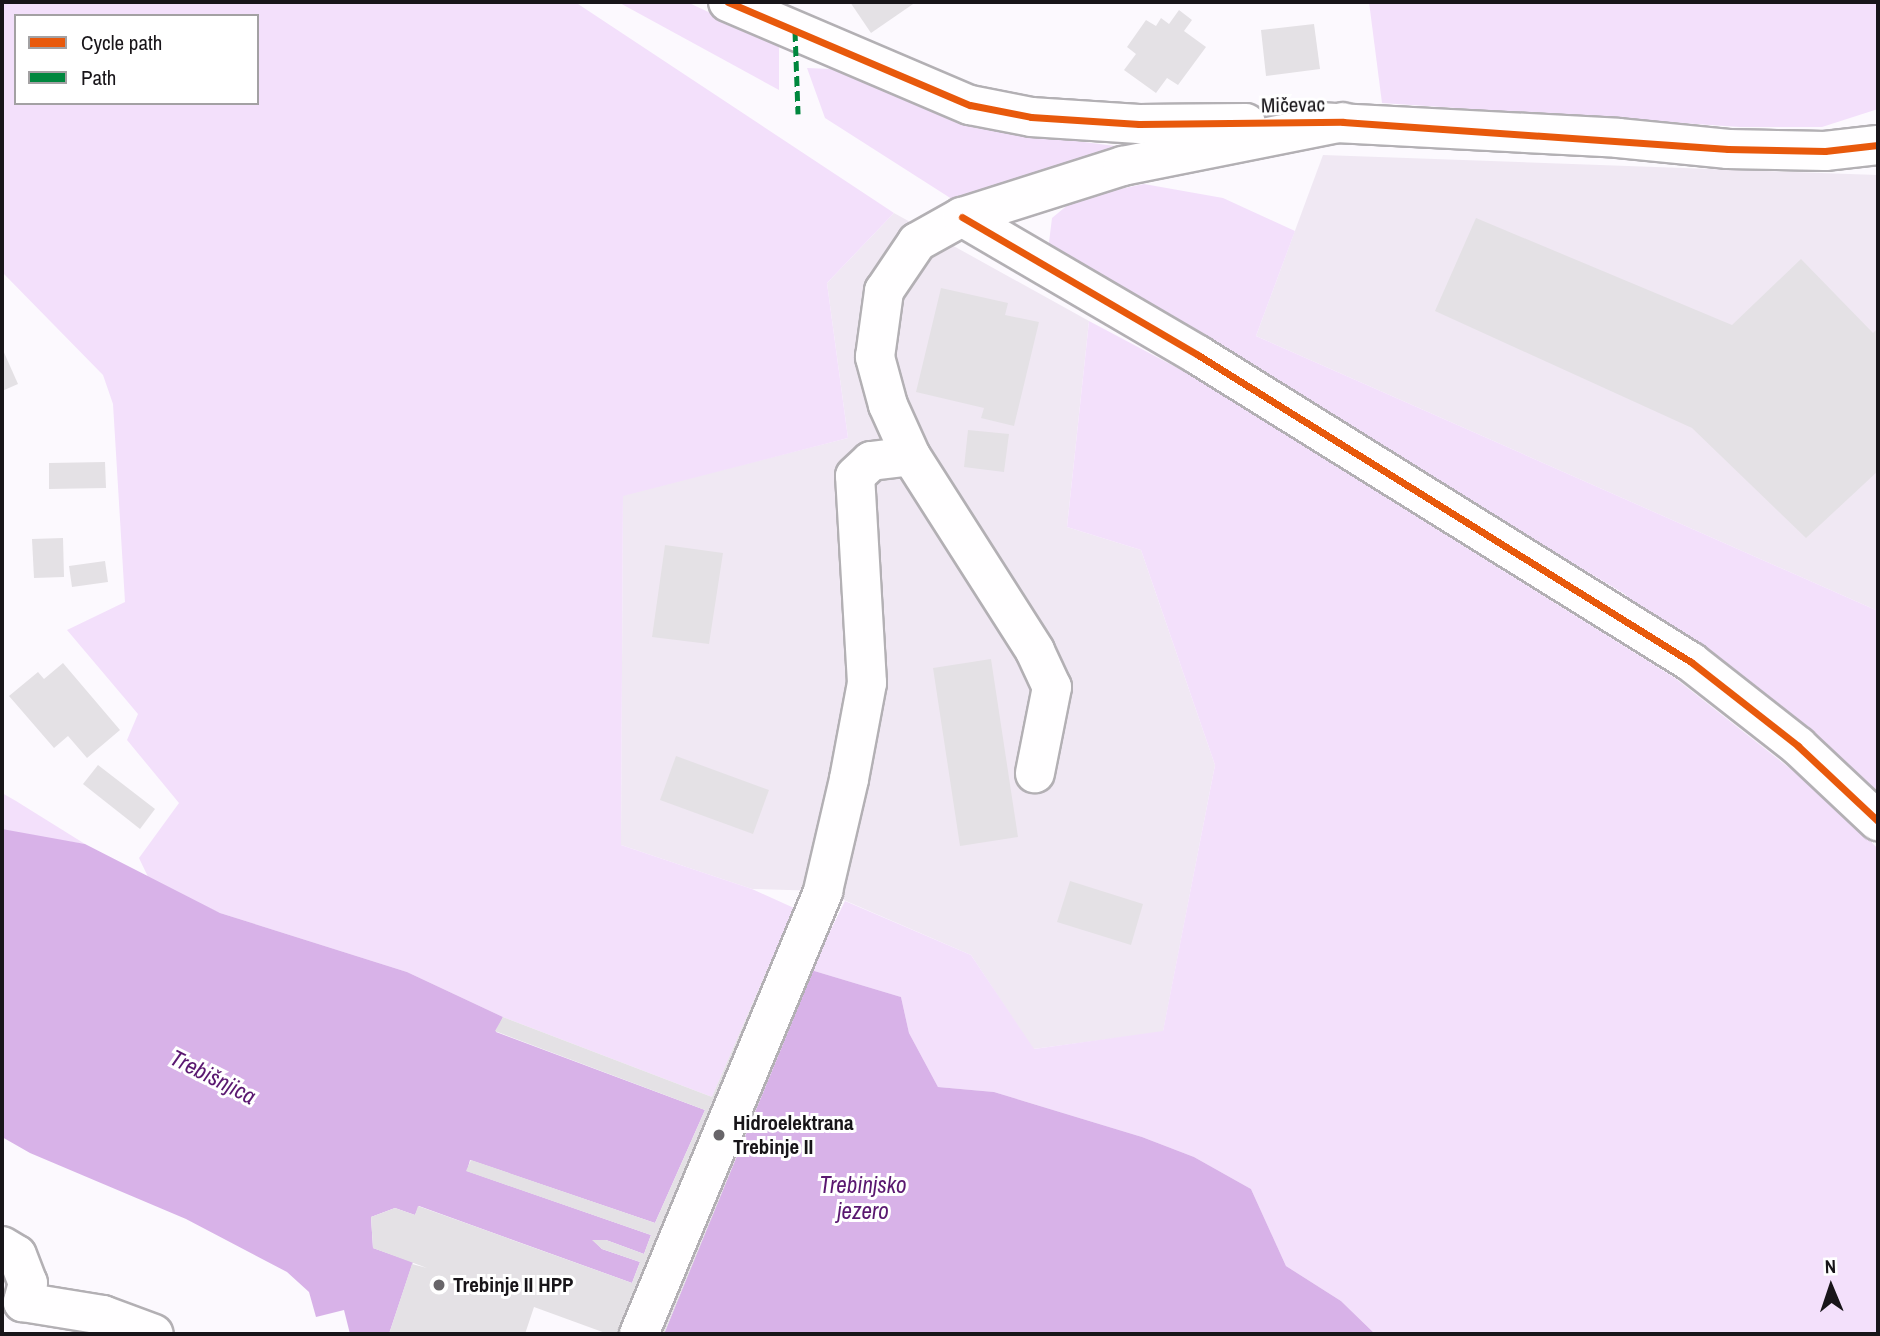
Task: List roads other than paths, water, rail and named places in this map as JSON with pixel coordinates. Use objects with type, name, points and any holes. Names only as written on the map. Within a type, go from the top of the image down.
[{"type":"street","name":"Mičevac","points":[[729,2],[982,107],[1031,117],[1139,124],[1343,122],[1728,149],[1825,150],[1878,145]]},
{"type":"street","points":[[1035,773],[1052,687],[1035,651],[911,456],[888,405],[875,357],[884,291],[917,242],[962,217],[1123,166],[1343,122]]},
{"type":"street","points":[[962,217],[1198,355],[1691,662],[1798,746],[1878,821]]},
{"type":"street","points":[[639,1334],[823,891],[867,683],[855,476],[871,461],[911,456]]},
{"type":"street","points":[[2,1246],[17,1255],[28,1283],[13,1312],[103,1315],[153,1334]]},
{"type":"water","name":"Trebišnjica","points":[[2,829],[85,844],[220,913],[407,972],[503,1017],[496,1032],[705,1110],[655,1223],[470,1160],[467,1171],[651,1235],[644,1254],[606,1240],[593,1240],[602,1249],[640,1262],[632,1283],[419,1206],[415,1215],[395,1208],[371,1217],[373,1248],[413,1262],[389,1334],[350,1334],[344,1310],[316,1317],[309,1292],[287,1272],[186,1219],[30,1153],[2,1137]]},
{"type":"water","name":"Trebinjsko jezero","points":[[811,970],[901,997],[909,1033],[938,1087],[994,1092],[1142,1137],[1194,1157],[1251,1189],[1286,1266],[1341,1301],[1375,1334],[664,1334]]},
{"type":"place","name":"Hidroelektrana Trebinje II","points":[[719,1135]]},
{"type":"place","name":"Trebinje II HPP","points":[[439,1285]]}]
